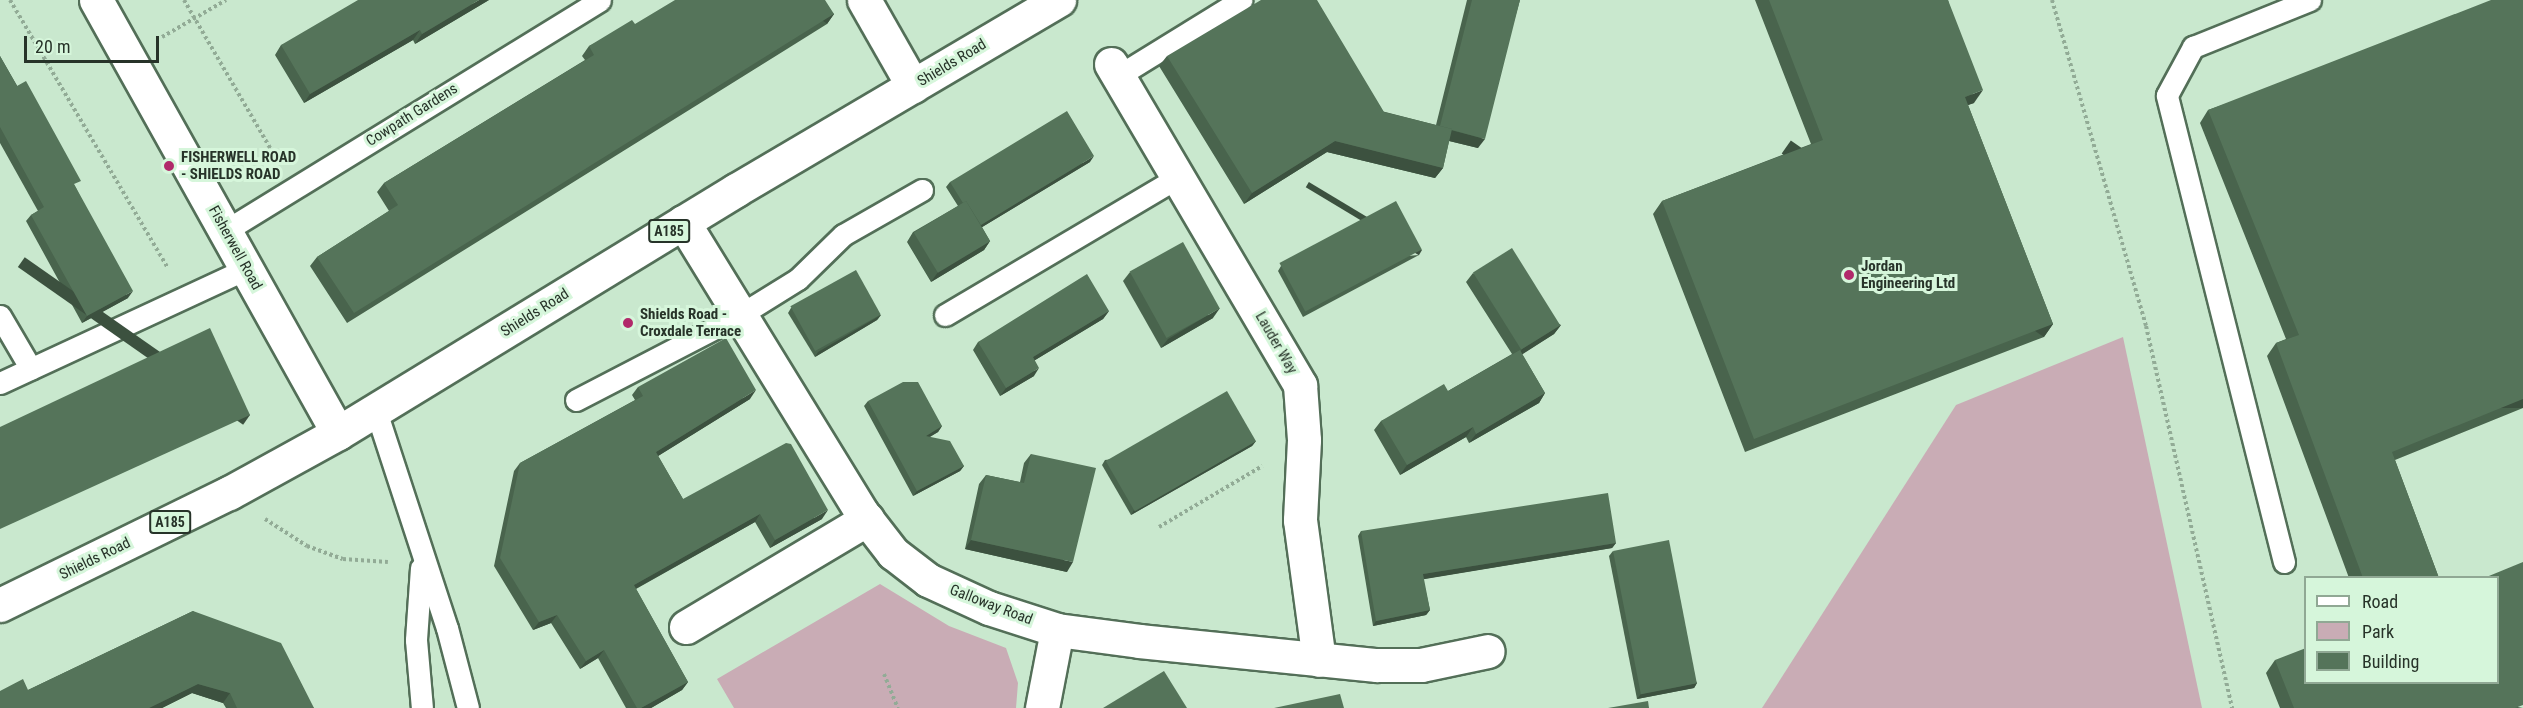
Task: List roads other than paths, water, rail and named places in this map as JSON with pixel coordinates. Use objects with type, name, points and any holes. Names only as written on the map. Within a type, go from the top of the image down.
[{"type":"street","name":"Fisherwell Road","points":[[96,0],[338,433]]},
{"type":"street","points":[[864,0],[913,86]]},
{"type":"street","name":"Shields Road","points":[[0,605],[229,493],[338,433],[683,222],[1059,0]]},
{"type":"street","name":"Lauder Way","points":[[1114,70],[1300,385],[1304,440],[1300,520],[1319,660]]},
{"type":"street","name":"Galloway Road","points":[[683,222],[867,519],[893,553],[928,580],[989,608],[1057,630],[1319,660],[1421,665],[1488,651]]},
{"type":"street","points":[[686,627],[867,519]]},
{"type":"street","points":[[1041,708],[1057,630]]},
{"type":"lane","name":"Cowpath Gardens","points":[[225,231],[600,0]]},
{"type":"lane","points":[[1114,70],[1242,0]]},
{"type":"lane","points":[[2284,562],[2167,95],[2193,47],[2310,0]]},
{"type":"lane","points":[[945,315],[1178,177]]},
{"type":"lane","points":[[576,400],[740,315],[798,279],[843,236],[922,190]]},
{"type":"lane","points":[[0,383],[246,269]]},
{"type":"lane","points":[[0,316],[31,369]]},
{"type":"lane","points":[[376,411],[421,558],[447,628],[468,708]]},
{"type":"lane","points":[[421,558],[416,640],[422,708]]},
{"type":"place","name":"FISHERWELL ROAD - SHIELDS ROAD","points":[[169,166]]},
{"type":"place","name":"Jordan Engineering Ltd","points":[[1849,275]]},
{"type":"place","name":"Shields Road - Croxdale Terrace","points":[[628,323]]}]
